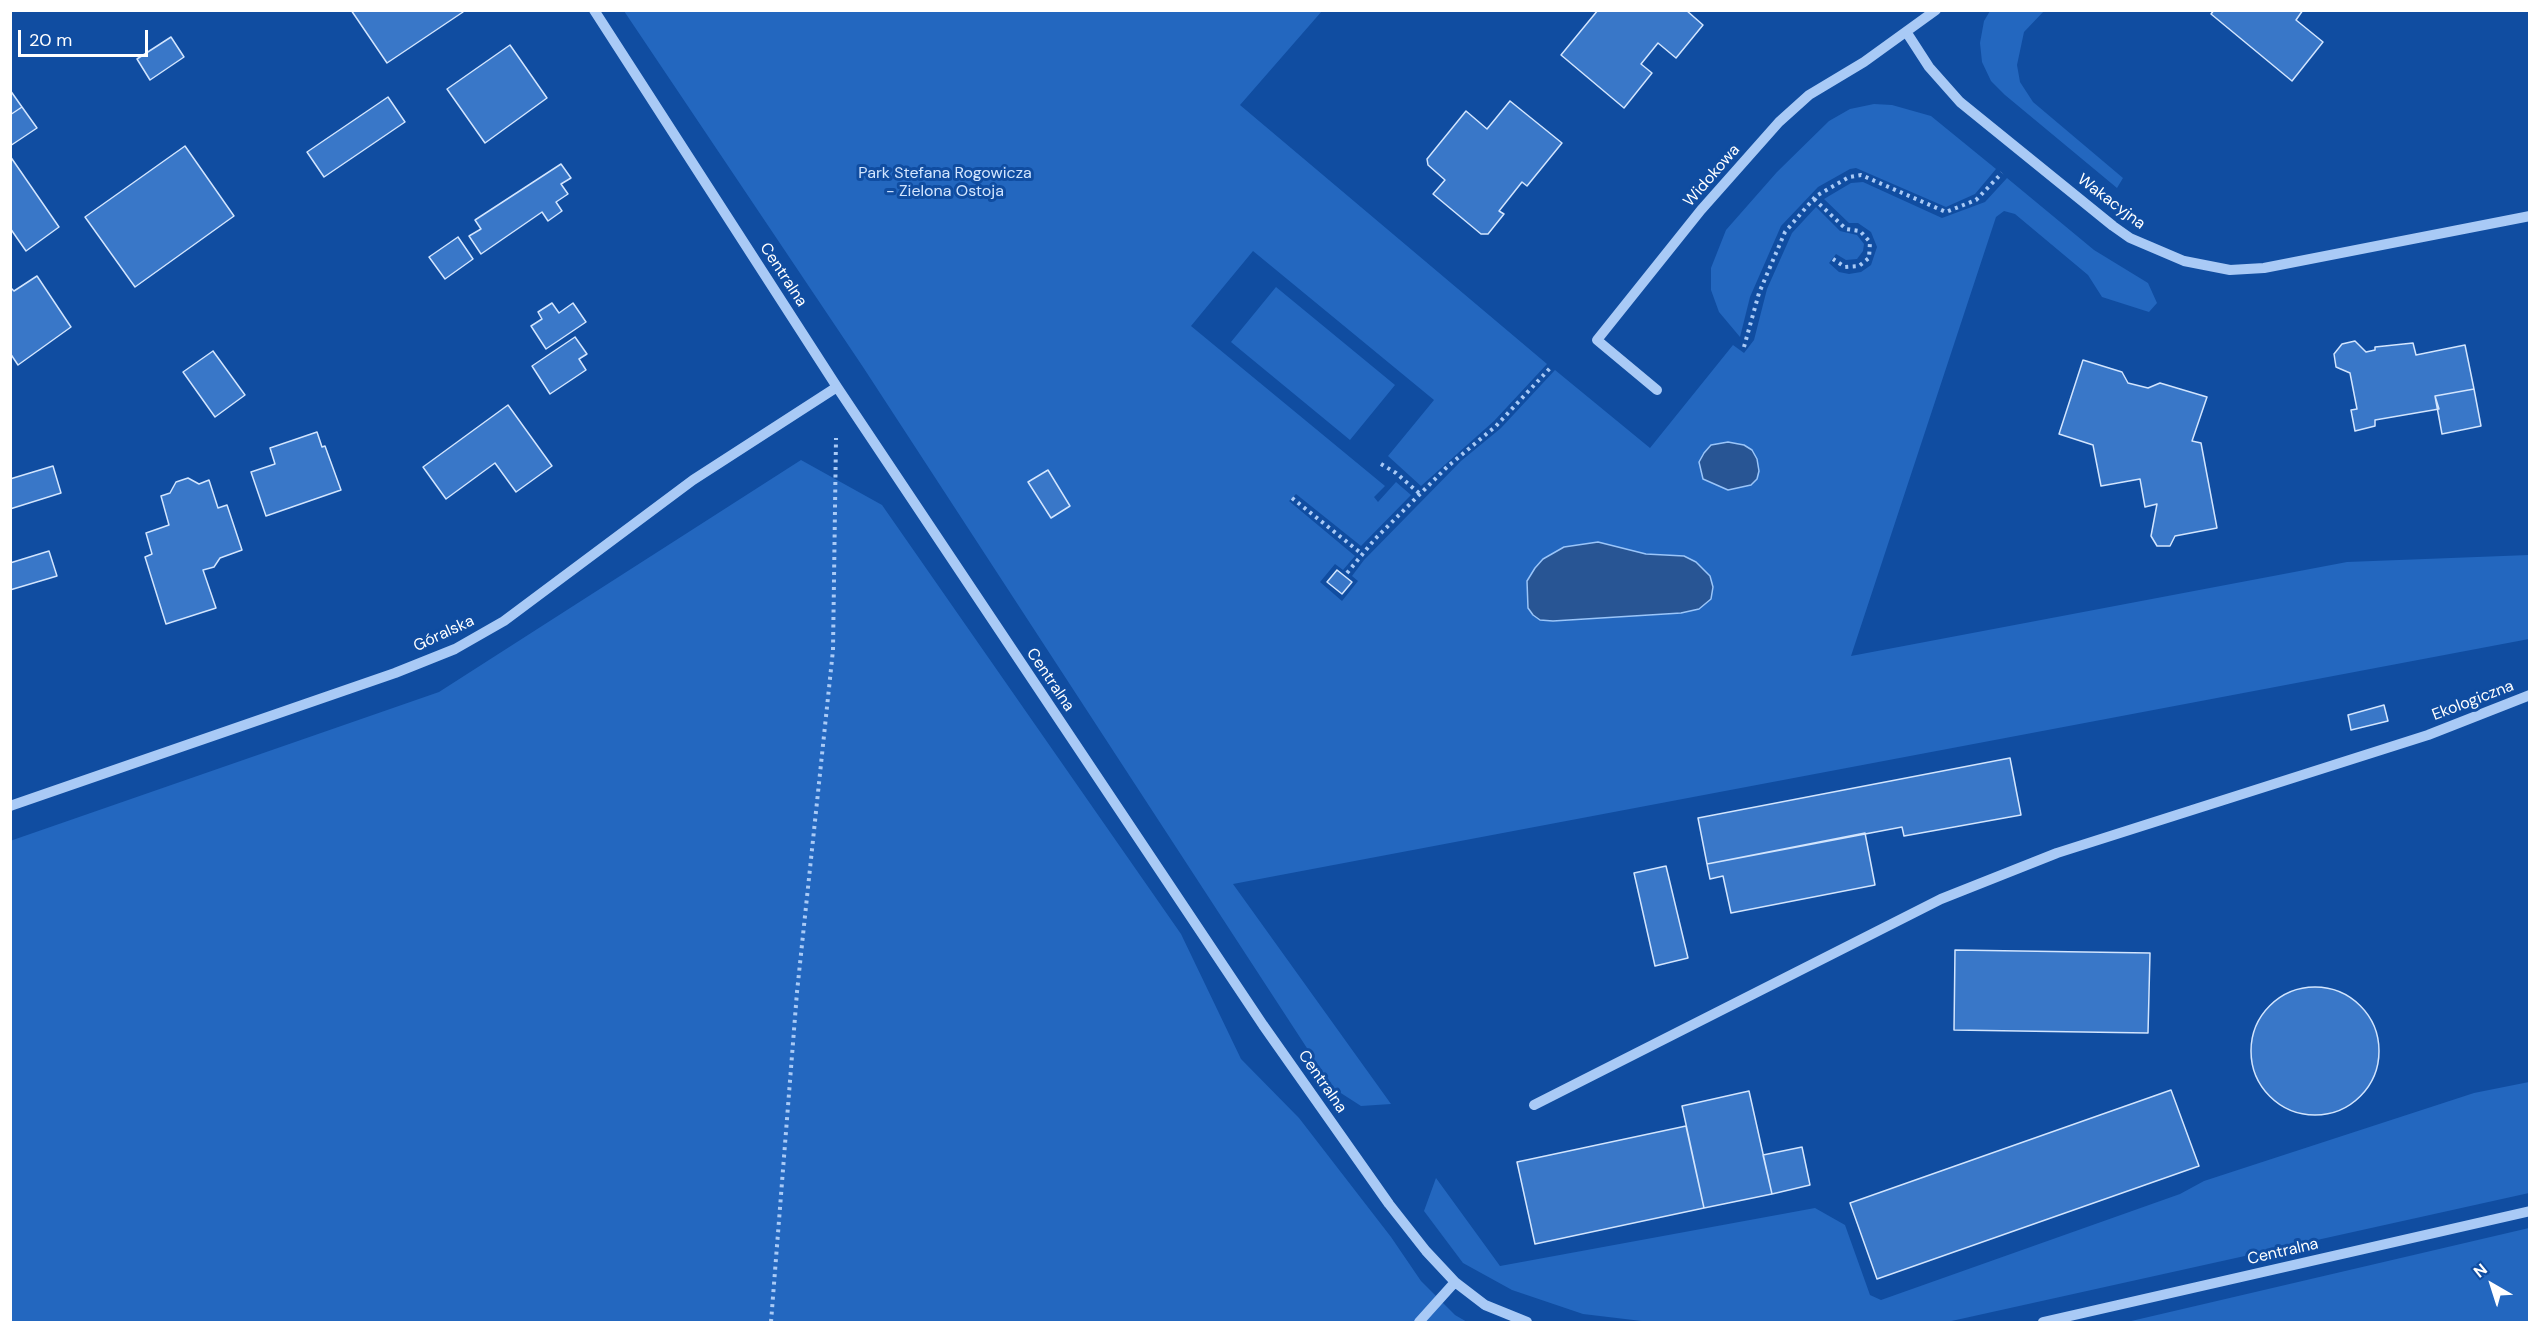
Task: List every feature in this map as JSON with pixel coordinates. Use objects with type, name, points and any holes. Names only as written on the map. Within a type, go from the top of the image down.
[{"type":"street","name":"Centralna","points":[[594,10],[837,387],[1263,1025],[1389,1204],[1426,1251],[1455,1282],[1485,1305],[1527,1323]]},
{"type":"street","name":"Widokowa","points":[[1657,390],[1597,340],[1701,210],[1779,122],[1809,95],[1907,33],[1936,10]]},
{"type":"street","name":"Wakacyjna","points":[[1907,33],[1929,67],[1960,102],[2113,226],[2130,238],[2206,268],[2230,270],[2264,268],[2529,216]]},
{"type":"street","name":"Góralska","points":[[10,806],[395,673],[455,649],[504,621],[693,480],[837,387]]},
{"type":"street","name":"Ekologiczna","points":[[1534,1105],[1941,899],[2057,853],[2428,735],[2529,695]]},
{"type":"street","name":"Centralna","points":[[2043,1323],[2529,1211]]},
{"type":"street","points":[[1419,1323],[1455,1282]]},
{"type":"path","points":[[1744,347],[1760,293],[1785,232],[1814,199],[1849,177],[1861,175],[1946,212],[1976,200],[2006,169]]},
{"type":"path","points":[[1814,199],[1846,229],[1860,231],[1870,242],[1869,258],[1859,266],[1845,267],[1833,259]]},
{"type":"path","points":[[1347,573],[1362,554],[1420,494],[1447,467],[1496,426],[1552,366]]},
{"type":"path","points":[[771,1323],[798,992],[833,650],[837,387]]},
{"type":"path","points":[[1381,464],[1396,473],[1420,494]]},
{"type":"path","points":[[1292,498],[1362,554]]},
{"type":"green space","name":"Park Stefana Rogowicza - Zielona Ostoja","points":[[624,11],[1322,11],[1240,105],[1547,364],[1494,421],[1421,486],[1388,456],[1434,400],[1253,251],[1191,326],[1385,486],[1374,497],[1378,502],[1396,482],[1411,495],[1361,546],[1296,494],[1289,501],[1355,556],[1343,570],[1335,564],[1320,582],[1342,601],[1358,581],[1352,576],[1364,560],[1461,461],[1501,428],[1555,370],[1650,448],[1733,345],[1744,353],[1754,340],[1767,289],[1792,233],[1816,207],[1840,231],[1857,235],[1864,244],[1863,251],[1857,259],[1846,260],[1836,254],[1829,263],[1839,272],[1849,274],[1861,272],[1871,265],[1877,247],[1871,232],[1858,223],[1849,223],[1824,199],[1851,183],[1863,182],[1942,218],[1985,202],[2007,178],[2094,250],[2148,283],[2157,303],[2149,312],[2102,297],[2088,275],[2015,214],[2004,211],[1996,217],[1851,656],[2347,562],[2529,555],[2529,639],[1233,884],[1391,1104],[1361,1106],[1333,1088],[863,367]]},
{"type":"green space","points":[[1990,11],[2044,11],[2024,32],[2017,65],[2020,82],[2033,102],[2123,178],[2117,188],[1991,81],[1982,62],[1980,43],[1984,21]]},
{"type":"green space","points":[[1874,104],[1892,105],[1931,116],[1996,169],[1975,194],[1946,207],[1856,168],[1818,187],[1781,226],[1750,297],[1740,337],[1719,312],[1711,290],[1711,268],[1726,230],[1777,172],[1829,121],[1850,109]]},
{"type":"green space","points":[[1276,287],[1395,385],[1350,440],[1231,342]]},
{"type":"green space","points":[[801,460],[882,505],[1181,934],[1241,1059],[1299,1118],[1391,1237],[1421,1281],[1455,1315],[1467,1322],[11,1322],[10,841],[439,692]]},
{"type":"green space","points":[[2529,1082],[2529,1193],[1947,1322],[1650,1322],[1583,1314],[1512,1290],[1463,1263],[1424,1211],[1436,1178],[1500,1266],[1815,1208],[1845,1225],[1870,1295],[1881,1300],[2180,1194],[2204,1181],[2474,1093]]},
{"type":"green space","points":[[2529,1228],[2529,1322],[2127,1322]]},
{"type":"shaded area","points":[[1728,442],[1744,445],[1752,450],[1757,459],[1759,471],[1757,479],[1751,485],[1728,490],[1703,479],[1699,462],[1704,453],[1711,445]]},
{"type":"shaded area","points":[[1598,542],[1646,554],[1684,556],[1696,562],[1710,576],[1713,587],[1711,599],[1699,609],[1681,613],[1553,621],[1540,620],[1533,615],[1528,608],[1527,581],[1543,559],[1564,547]]},
{"type":"building","points":[[351,10],[462,10],[463,12],[387,63]]},
{"type":"building","points":[[1598,10],[1686,10],[1703,25],[1676,58],[1658,43],[1641,64],[1652,73],[1624,108],[1561,55]]},
{"type":"building","points":[[2214,10],[2303,10],[2296,20],[2323,42],[2292,81],[2211,14]]},
{"type":"building","points":[[171,37],[184,57],[150,80],[137,59]]},
{"type":"building","points":[[510,45],[547,98],[485,143],[447,89]]},
{"type":"building","points":[[10,90],[22,107],[10,115]]},
{"type":"building","points":[[388,97],[405,122],[324,177],[307,152]]},
{"type":"building","points":[[1510,101],[1562,143],[1527,186],[1522,182],[1499,211],[1504,214],[1488,234],[1481,234],[1433,194],[1445,180],[1428,165],[1427,159],[1466,111],[1487,129]]},
{"type":"building","points":[[22,107],[37,128],[10,146],[10,115]]},
{"type":"building","points":[[185,146],[234,216],[135,287],[85,217]]},
{"type":"building","points":[[10,156],[59,227],[26,251],[10,228]]},
{"type":"building","points":[[561,164],[571,178],[561,184],[568,194],[556,202],[562,211],[548,221],[542,212],[481,254],[469,236],[481,229],[475,220]]},
{"type":"building","points":[[458,237],[473,259],[445,279],[429,257]]},
{"type":"building","points":[[37,276],[71,327],[18,365],[10,353],[10,287],[14,291]]},
{"type":"building","points":[[552,303],[559,313],[573,303],[586,322],[546,349],[531,326],[542,319],[538,312]]},
{"type":"building","points":[[575,337],[587,354],[579,359],[586,370],[550,394],[532,366]]},
{"type":"building","points":[[2355,341],[2366,352],[2375,350],[2375,347],[2413,343],[2416,355],[2465,345],[2474,389],[2435,396],[2439,409],[2375,420],[2375,426],[2355,431],[2351,410],[2357,409],[2350,373],[2336,367],[2334,354],[2342,344]]},
{"type":"building","points":[[213,351],[245,395],[215,417],[183,372]]},
{"type":"building","points":[[2083,360],[2122,372],[2128,383],[2148,388],[2160,383],[2207,397],[2192,441],[2201,443],[2217,528],[2175,536],[2170,546],[2157,546],[2151,536],[2157,504],[2145,507],[2140,479],[2101,486],[2093,445],[2059,434]]},
{"type":"building","points":[[2474,389],[2481,426],[2442,434],[2435,396]]},
{"type":"building","points":[[508,405],[552,466],[516,492],[495,463],[446,499],[423,467]]},
{"type":"building","points":[[317,432],[322,447],[325,446],[341,490],[266,516],[251,472],[275,464],[270,448]]},
{"type":"building","points":[[53,466],[61,493],[10,509],[10,479]]},
{"type":"building","points":[[1048,470],[1070,506],[1051,518],[1028,482]]},
{"type":"building","points":[[188,478],[199,484],[209,480],[218,508],[227,505],[242,550],[220,558],[214,567],[203,570],[216,608],[166,624],[145,557],[152,554],[146,533],[169,525],[161,496],[170,493],[176,482]]},
{"type":"building","points":[[49,551],[57,576],[10,590],[10,563]]},
{"type":"building","points":[[1337,570],[1352,582],[1342,594],[1327,582]]},
{"type":"building","points":[[2384,705],[2388,721],[2351,730],[2348,715]]},
{"type":"building","points":[[2010,758],[2021,815],[1904,836],[1902,827],[1707,864],[1698,818]]},
{"type":"building","points":[[1865,833],[1875,885],[1731,913],[1723,876],[1710,879],[1707,864]]},
{"type":"building","points":[[1666,866],[1688,958],[1655,966],[1634,873]]},
{"type":"building","points":[[1955,950],[2150,953],[2148,1033],[1954,1030]]},
{"type":"building","points":[[2315,987],[2339,992],[2360,1006],[2374,1027],[2379,1051],[2374,1075],[2360,1096],[2339,1110],[2315,1115],[2291,1110],[2270,1096],[2256,1075],[2251,1051],[2256,1027],[2270,1006],[2291,992]]},
{"type":"building","points":[[2171,1090],[2199,1166],[1877,1279],[1850,1203]]},
{"type":"building","points":[[1749,1091],[1772,1194],[1704,1208],[1682,1106]]},
{"type":"building","points":[[1686,1126],[1704,1208],[1535,1244],[1517,1162]]},
{"type":"building","points":[[1802,1147],[1810,1185],[1772,1194],[1763,1155]]}]
